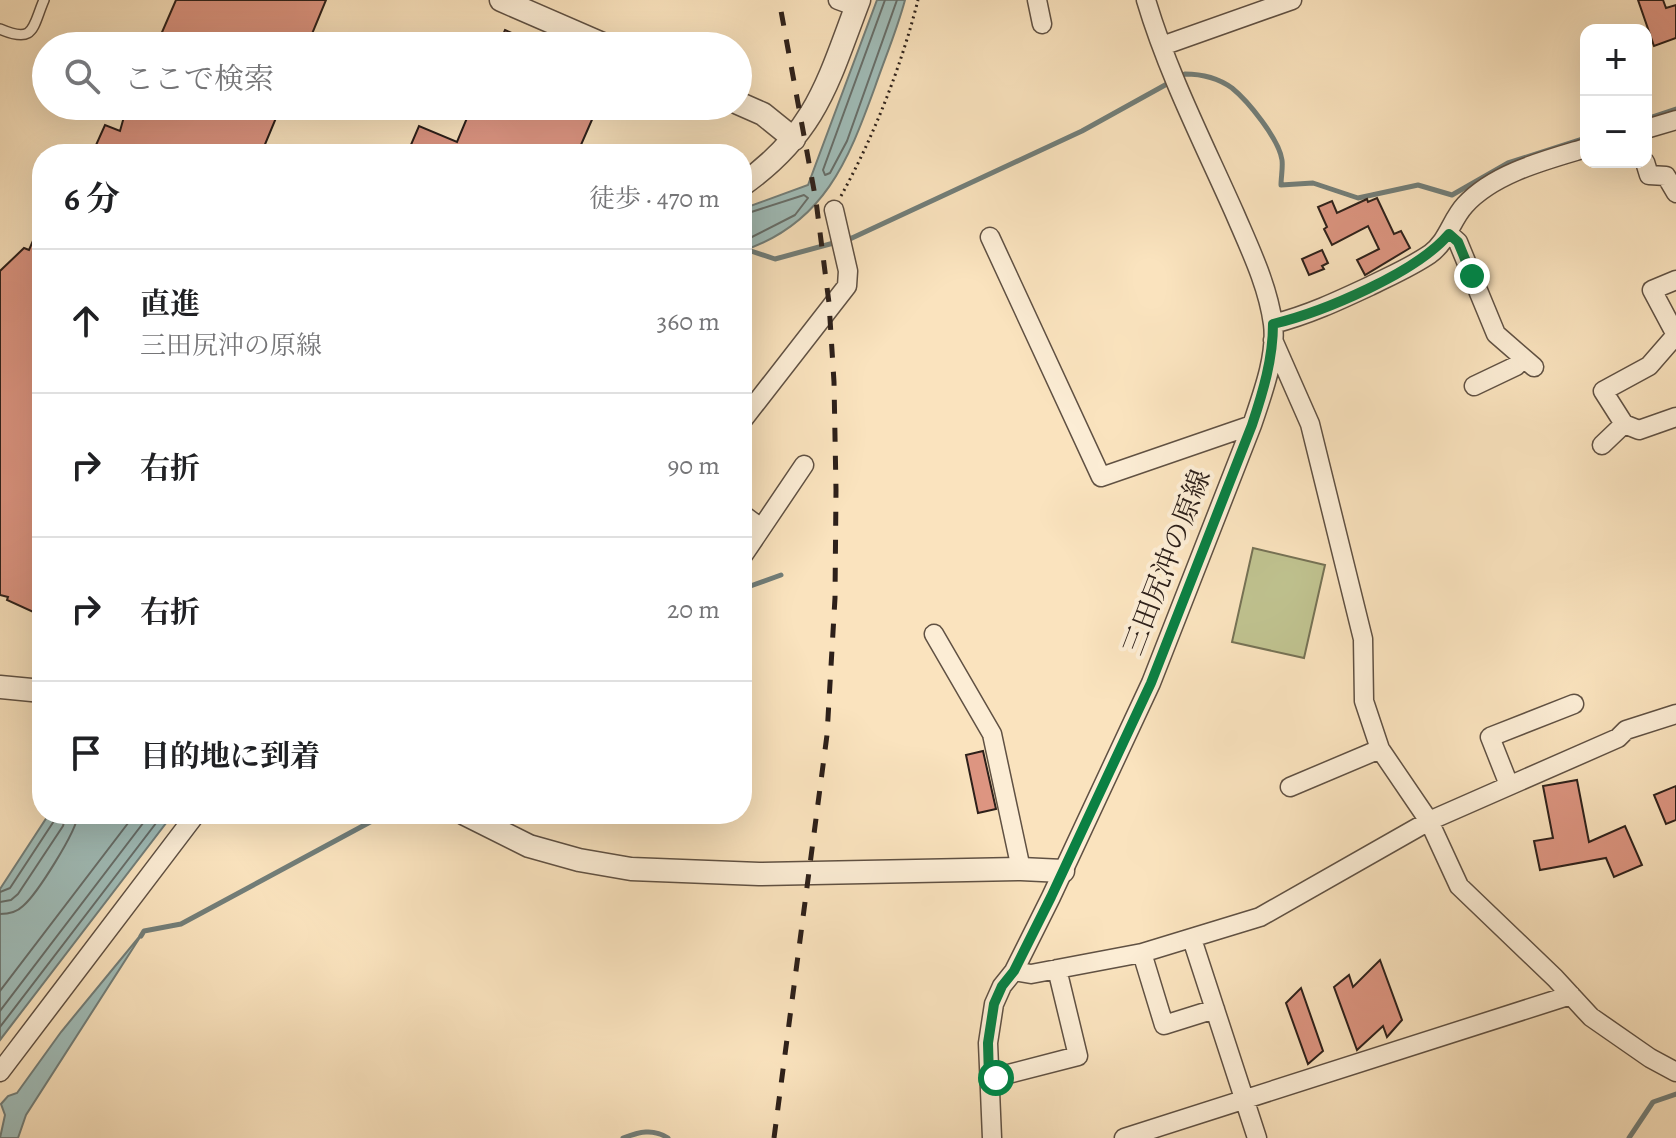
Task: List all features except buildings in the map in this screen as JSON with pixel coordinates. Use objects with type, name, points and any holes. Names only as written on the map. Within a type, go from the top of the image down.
[{"type":"street","points":[[501,0],[575,32]]},
{"type":"street","points":[[1037,0],[1042,24]]},
{"type":"street","name":"三田尻沖の原線","points":[[992,1138],[988,1043],[994,1004],[1002,986],[1014,971],[1063,871],[1151,683],[1252,425],[1264,390],[1273,332],[1264,289],[1249,248],[1162,46],[1146,0]]},
{"type":"street","points":[[1162,46],[1292,0]]},
{"type":"street","points":[[752,178],[794,139],[824,94],[851,2]]},
{"type":"street","points":[[752,109],[763,114],[794,139]]},
{"type":"street","points":[[1652,127],[1676,120]]},
{"type":"street","points":[[1580,150],[1540,162],[1494,183],[1466,203],[1449,234],[1431,253],[1273,332],[1310,424],[1363,639],[1364,701],[1380,749],[1429,821],[1459,886],[1591,1017],[1676,1072]]},
{"type":"street","points":[[1647,168],[1649,175],[1666,176],[1676,193]]},
{"type":"street","points":[[752,408],[847,286],[848,271],[834,210]]},
{"type":"street","points":[[1449,234],[1458,242],[1496,334],[1528,362],[1474,386]]},
{"type":"street","points":[[990,237],[1101,477],[1252,425]]},
{"type":"street","points":[[1676,280],[1652,290],[1676,335],[1657,360],[1603,391],[1624,424],[1639,430],[1676,417]]},
{"type":"street","points":[[1602,445],[1624,424]]},
{"type":"street","points":[[752,542],[804,465]]},
{"type":"street","points":[[752,521],[761,528]]},
{"type":"street","points":[[934,634],[992,734],[1021,869]]},
{"type":"street","points":[[0,687],[32,690]]},
{"type":"street","points":[[1509,785],[1490,737],[1574,704]]},
{"type":"street","points":[[1014,971],[1031,974],[1142,953],[1260,917],[1429,821],[1618,738],[1626,730],[1676,714]]},
{"type":"street","points":[[1290,787],[1380,749]]},
{"type":"street","points":[[0,1072],[188,824]]},
{"type":"street","points":[[485,824],[529,846],[579,860],[631,869],[759,874],[1021,869],[1063,871]]},
{"type":"street","points":[[1192,939],[1257,1138]]},
{"type":"street","points":[[1142,953],[1164,1025],[1215,1009]]},
{"type":"street","points":[[989,1079],[1078,1056],[1057,969]]},
{"type":"street","points":[[1124,1138],[1571,995]]},
{"type":"lane","points":[[0,29],[18,37],[26,35],[32,30],[44,0]]},
{"type":"path","points":[[834,210],[857,167],[906,44],[918,0]]},
{"type":"green space","points":[[1253,548],[1325,565],[1304,658],[1232,642]]},
{"type":"water","points":[[877,0],[905,0],[865,114],[829,187],[794,224],[752,247],[752,205],[808,185]]},
{"type":"water","points":[[42,824],[165,824],[0,1040],[0,889]]},
{"type":"water","points":[[144,931],[26,1115],[18,1138],[0,1138],[5,1115],[1,1104],[8,1096],[17,1093],[61,1032]]},
{"type":"waterway","points":[[752,251],[775,259],[852,238],[1082,131],[1185,74],[1221,82],[1246,102],[1280,151],[1281,185],[1313,183],[1358,198],[1418,185],[1452,195],[1508,163],[1580,140]]},
{"type":"waterway","points":[[1652,117],[1676,109]]},
{"type":"waterway","points":[[752,585],[781,575]]},
{"type":"waterway","points":[[141,936],[144,931],[181,924],[366,824]]},
{"type":"waterway","points":[[1629,1138],[1653,1102],[1676,1094]]},
{"type":"waterway","points":[[623,1138],[646,1132],[668,1138]]},
{"type":"railway","points":[[774,1138],[827,735],[835,598],[836,490],[829,303],[816,201],[779,0]]},
{"type":"route","points":[[996,1078],[989,1079],[988,1043],[994,1004],[1051,897],[1151,683],[1264,390],[1273,324],[1307,316],[1400,271],[1431,253],[1449,234],[1458,242],[1472,276]]}]
